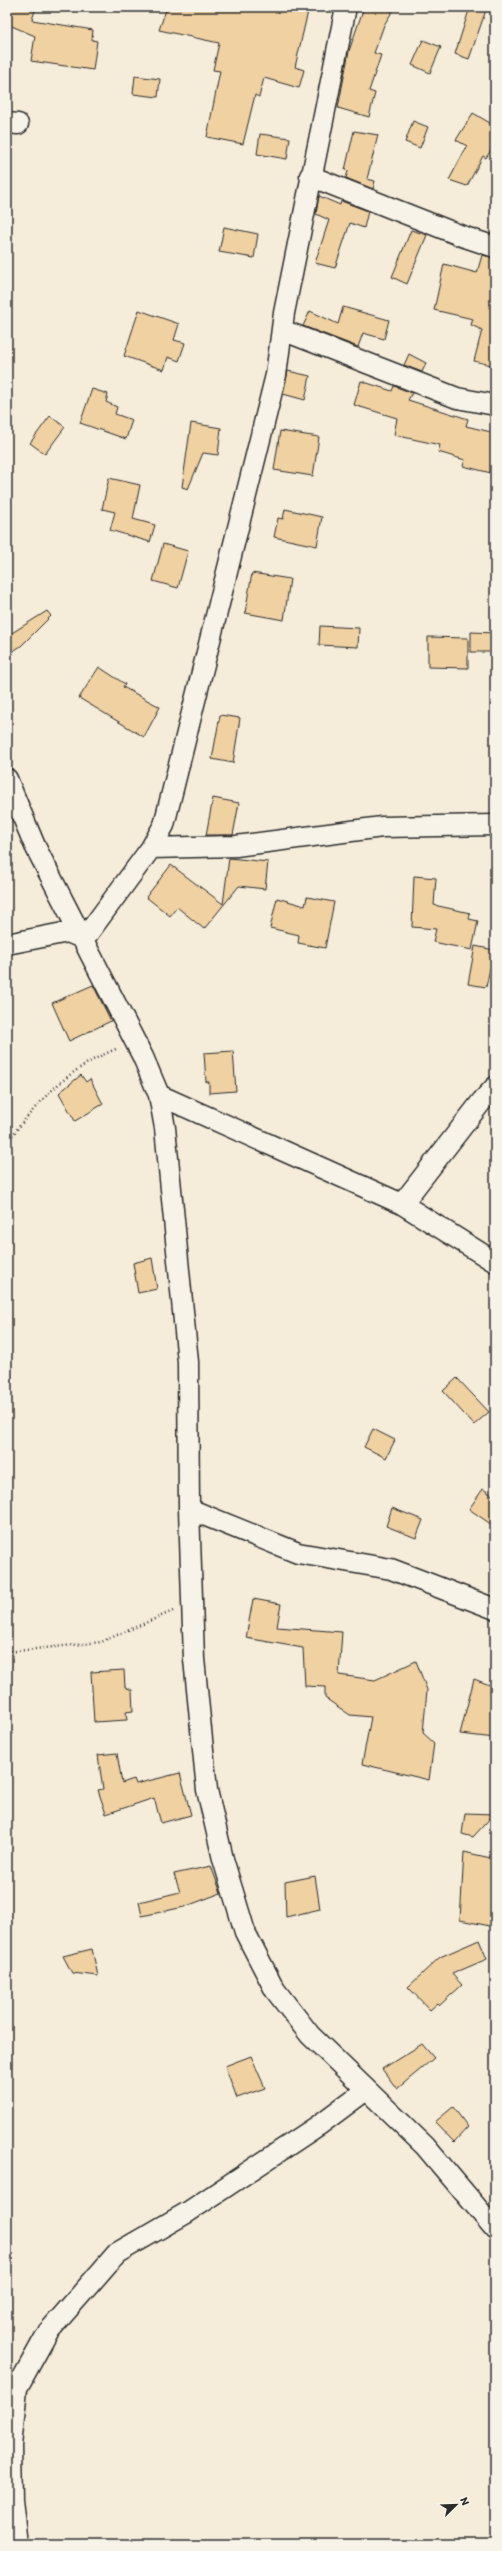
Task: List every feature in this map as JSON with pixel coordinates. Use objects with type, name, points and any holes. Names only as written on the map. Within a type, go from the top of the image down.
[{"type":"street","points":[[84,939],[151,848],[164,825],[276,375],[282,330],[310,176],[346,7]]},
{"type":"street","points":[[310,176],[462,236],[495,247]]},
{"type":"street","points":[[282,330],[457,398],[495,405]]},
{"type":"street","points":[[7,779],[34,846],[84,939],[134,1039],[159,1095],[165,1128],[188,1362],[189,1509],[194,1659],[207,1790],[223,1859],[245,1932],[275,1990],[310,2035],[425,2146],[495,2229]]},
{"type":"street","points":[[151,848],[236,846],[382,827],[495,825]]},
{"type":"street","points":[[7,944],[68,932],[84,939]]},
{"type":"street","points":[[402,1204],[482,1101],[495,1087]]},
{"type":"street","points":[[159,1095],[402,1204],[495,1262]]},
{"type":"street","points":[[189,1509],[298,1553],[391,1569],[495,1609]]},
{"type":"street","points":[[17,2544],[12,2500],[10,2446],[17,2388],[48,2332],[117,2253],[188,2212],[319,2125],[366,2090]]},
{"type":"path","points":[[7,1142],[37,1103],[53,1087],[99,1056],[134,1039]]},
{"type":"path","points":[[7,1652],[101,1642],[132,1630],[162,1614],[193,1606]]},
{"type":"building","points":[[7,7],[36,7],[32,20],[93,30],[92,40],[97,41],[93,70],[31,61],[35,36],[7,24]]},
{"type":"building","points":[[167,7],[309,7],[295,67],[304,70],[299,88],[264,78],[259,97],[255,95],[243,144],[207,137],[220,71],[213,70],[219,43],[159,30]]},
{"type":"building","points":[[364,7],[395,7],[384,25],[374,53],[381,55],[369,91],[375,93],[369,117],[338,108],[349,51]]},
{"type":"building","points":[[470,7],[487,7],[469,59],[455,54]]},
{"type":"building","points":[[423,40],[441,47],[430,73],[412,65]]},
{"type":"building","points":[[135,76],[160,79],[158,97],[133,94]]},
{"type":"building","points":[[473,113],[495,126],[495,144],[486,158],[483,156],[467,186],[449,180],[467,146],[456,140]]},
{"type":"building","points":[[413,121],[428,127],[420,148],[405,142]]},
{"type":"building","points":[[354,131],[378,135],[367,179],[375,181],[373,189],[346,178],[348,171],[345,170]]},
{"type":"building","points":[[260,134],[290,138],[287,159],[257,154]]},
{"type":"building","points":[[319,196],[340,205],[341,201],[368,211],[364,228],[350,223],[335,268],[315,263],[329,220],[316,214]]},
{"type":"building","points":[[224,227],[258,234],[254,258],[219,252]]},
{"type":"building","points":[[411,230],[427,235],[407,284],[392,277]]},
{"type":"building","points":[[482,255],[495,258],[495,366],[474,361],[482,330],[471,325],[473,319],[434,310],[444,264],[477,273]]},
{"type":"building","points":[[343,307],[389,320],[384,339],[363,333],[358,347],[303,326],[310,311],[338,324]]},
{"type":"building","points":[[139,310],[179,324],[174,340],[185,343],[179,361],[168,357],[164,370],[124,356]]},
{"type":"building","points":[[409,354],[426,363],[422,372],[404,365]]},
{"type":"building","points":[[288,371],[310,376],[305,400],[283,394]]},
{"type":"building","points":[[361,381],[392,391],[394,386],[412,393],[408,400],[468,419],[466,426],[495,433],[495,474],[463,466],[465,460],[438,452],[440,445],[394,435],[397,418],[354,405]]},
{"type":"building","points":[[92,389],[108,394],[106,402],[117,407],[115,414],[132,420],[126,439],[80,423]]},
{"type":"building","points":[[50,416],[65,427],[45,454],[30,443]]},
{"type":"building","points":[[191,423],[221,428],[218,455],[203,453],[188,489],[182,487]]},
{"type":"building","points":[[280,431],[319,437],[313,476],[274,470]]},
{"type":"building","points":[[109,478],[140,485],[133,519],[155,525],[150,542],[110,530],[115,512],[102,509]]},
{"type":"building","points":[[285,509],[322,517],[317,546],[274,537],[278,518],[283,519]]},
{"type":"building","points":[[163,544],[188,551],[178,588],[153,581]]},
{"type":"building","points":[[252,573],[290,579],[284,620],[245,613]]},
{"type":"building","points":[[47,611],[51,616],[21,646],[7,655],[7,636]]},
{"type":"building","points":[[320,626],[359,628],[358,647],[319,645]]},
{"type":"building","points":[[471,632],[495,633],[495,652],[471,652]]},
{"type":"building","points":[[428,637],[468,638],[468,668],[428,667]]},
{"type":"building","points":[[99,667],[125,684],[123,687],[160,707],[144,737],[79,698]]},
{"type":"building","points":[[220,715],[240,718],[233,763],[212,759]]},
{"type":"building","points":[[213,798],[239,803],[233,835],[206,835]]},
{"type":"building","points":[[229,858],[268,862],[265,889],[239,886],[204,929],[177,907],[170,916],[146,897],[171,865],[223,904]]},
{"type":"building","points":[[414,876],[436,878],[434,905],[470,913],[469,919],[478,921],[472,950],[433,942],[436,929],[412,927]]},
{"type":"building","points":[[307,897],[334,902],[325,948],[298,943],[299,935],[270,928],[277,898],[305,906]]},
{"type":"building","points":[[475,946],[494,950],[486,987],[468,984]]},
{"type":"building","points":[[93,985],[111,1021],[69,1041],[52,1003]]},
{"type":"building","points":[[233,1051],[236,1091],[209,1093],[209,1082],[206,1082],[204,1053]]},
{"type":"building","points":[[81,1075],[86,1082],[90,1079],[103,1104],[75,1121],[59,1093]]},
{"type":"building","points":[[152,1258],[157,1289],[138,1293],[133,1263]]},
{"type":"building","points":[[457,1378],[489,1412],[474,1425],[443,1391]]},
{"type":"building","points":[[373,1429],[395,1440],[386,1458],[364,1447]]},
{"type":"building","points":[[483,1489],[495,1497],[495,1527],[469,1509]]},
{"type":"building","points":[[392,1508],[423,1520],[416,1538],[386,1526]]},
{"type":"building","points":[[253,1599],[281,1604],[277,1627],[342,1632],[339,1675],[375,1680],[416,1661],[427,1690],[423,1733],[434,1743],[429,1780],[362,1764],[371,1717],[350,1715],[325,1698],[325,1687],[305,1686],[303,1648],[246,1638]]},
{"type":"building","points":[[124,1670],[125,1687],[132,1690],[133,1711],[126,1712],[127,1720],[94,1722],[91,1672]]},
{"type":"building","points":[[474,1679],[495,1687],[495,1738],[460,1734]]},
{"type":"building","points":[[117,1753],[122,1783],[134,1779],[136,1784],[180,1773],[191,1815],[161,1823],[154,1798],[106,1814],[98,1790],[103,1789],[98,1755]]},
{"type":"building","points":[[465,1813],[494,1814],[473,1837],[462,1834]]},
{"type":"building","points":[[464,1852],[495,1859],[495,1927],[460,1920]]},
{"type":"building","points":[[211,1866],[221,1893],[184,1907],[142,1916],[139,1902],[180,1892],[174,1874]]},
{"type":"building","points":[[315,1876],[320,1909],[286,1917],[285,1882]]},
{"type":"building","points":[[479,1940],[487,1959],[452,1974],[462,1985],[440,2005],[438,2003],[430,2010],[408,1987],[440,1957]]},
{"type":"building","points":[[92,1949],[98,1976],[72,1973],[63,1956]]},
{"type":"building","points":[[422,2044],[434,2058],[397,2089],[382,2069]]},
{"type":"building","points":[[251,2056],[265,2088],[237,2098],[225,2066]]},
{"type":"building","points":[[453,2107],[468,2127],[454,2142],[435,2122]]}]
